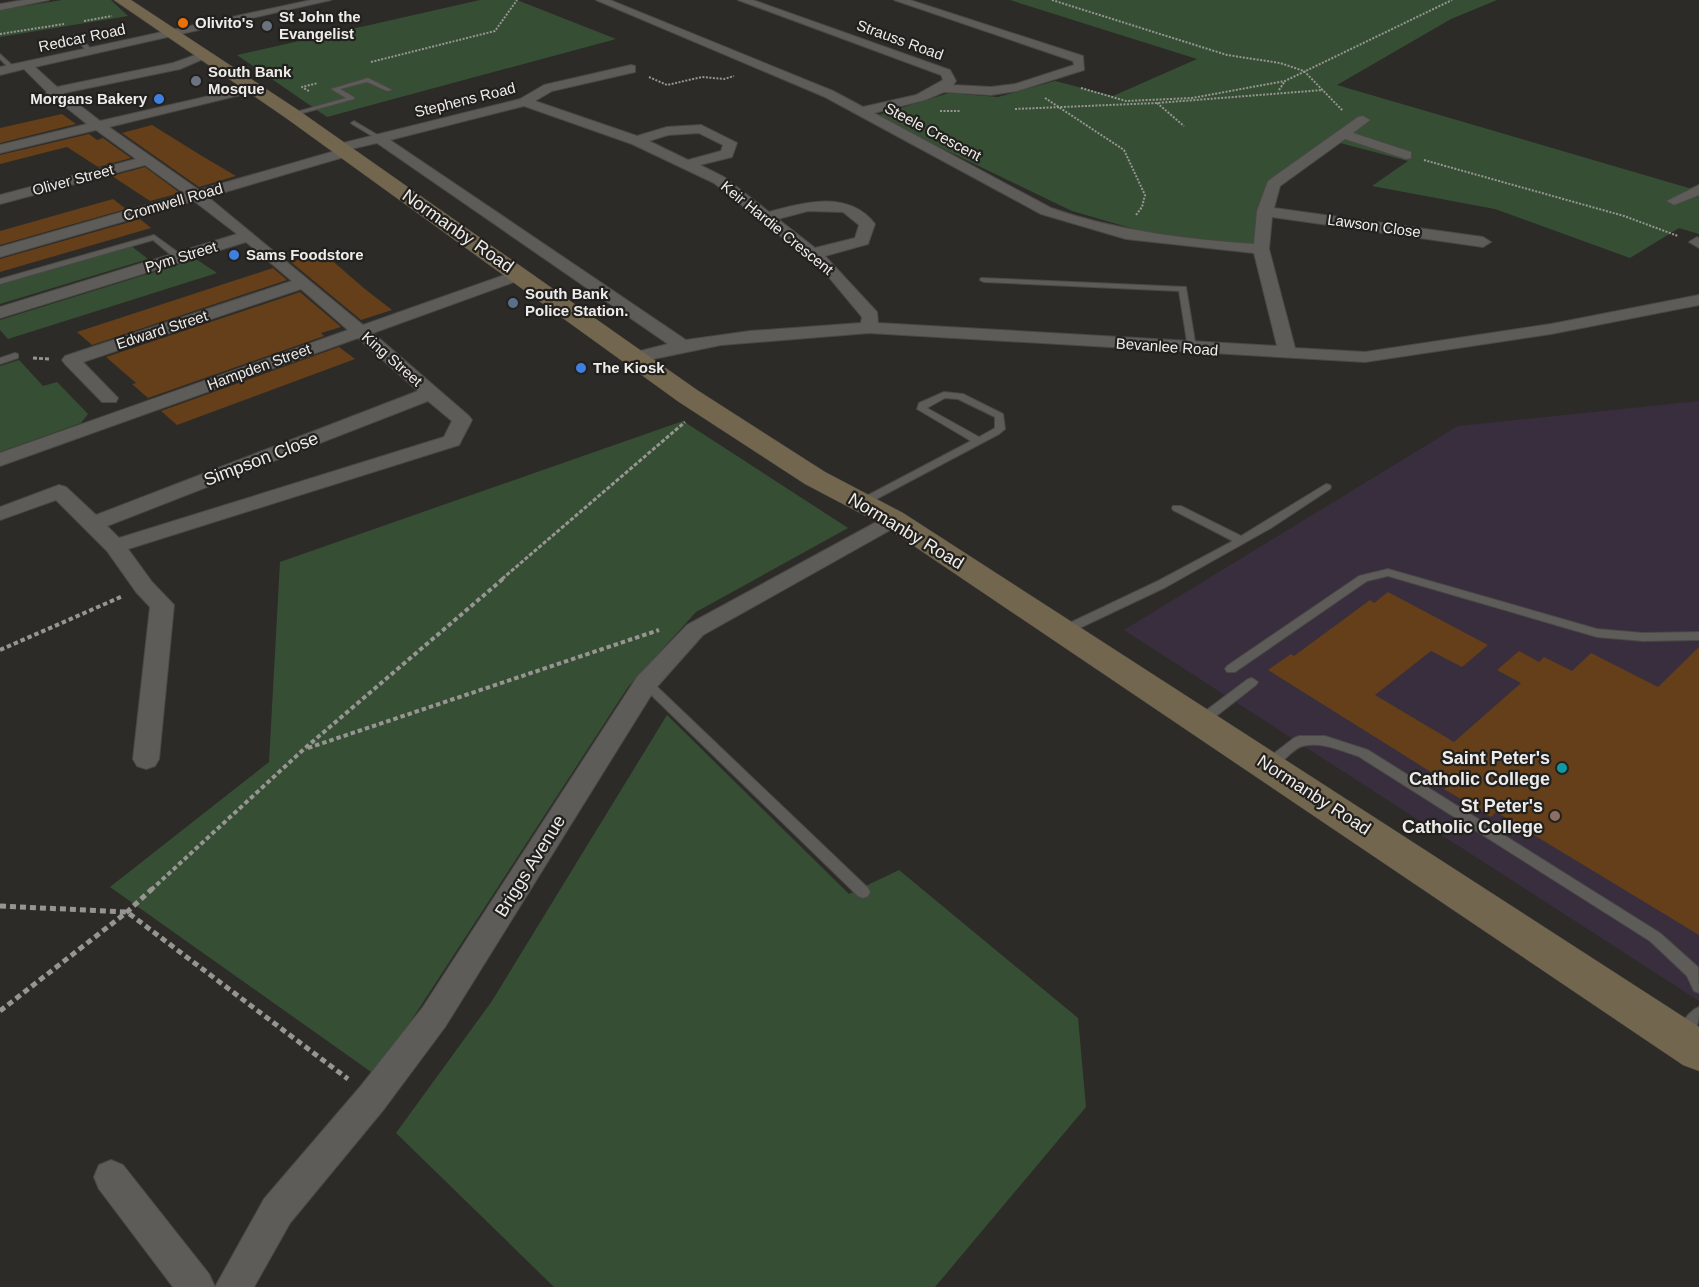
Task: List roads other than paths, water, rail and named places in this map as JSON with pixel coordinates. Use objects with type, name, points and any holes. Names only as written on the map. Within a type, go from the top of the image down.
[{"type":"street","points":[[0,7],[44,0]]},
{"type":"street","name":"Normanby Road","points":[[121,0],[253,88],[301,103],[519,275],[704,406],[815,478],[893,519],[1690,1044]]},
{"type":"street","name":"Redcar Road","points":[[13,68],[326,0]]},
{"type":"street","name":"Steele Crescent","points":[[601,0],[829,94],[1046,211],[1119,235],[1261,249]]},
{"type":"street","name":"Strauss Road","points":[[742,0],[946,73],[950,81],[944,88],[928,95],[859,112]]},
{"type":"street","points":[[899,0],[1079,59],[1080,67],[1017,87],[991,91],[944,88]]},
{"type":"street","points":[[250,4],[266,13]]},
{"type":"street","points":[[51,92],[176,66],[204,56]]},
{"type":"street","name":"King Street","points":[[13,68],[51,92],[196,195],[248,236],[462,420],[452,441],[115,546]]},
{"type":"street","name":"Stephens Road","points":[[347,141],[379,138],[525,102],[548,88],[631,69]]},
{"type":"street","points":[[0,149],[253,88]]},
{"type":"street","name":"Keir Hardie Crescent","points":[[525,102],[637,141],[718,180],[767,216],[829,267],[871,316],[869,328]]},
{"type":"street","points":[[1288,354],[1261,249],[1265,211],[1273,184],[1360,122]]},
{"type":"street","points":[[637,141],[667,131],[700,129],[730,142],[727,154],[685,165]]},
{"type":"street","points":[[1342,134],[1406,155]]},
{"type":"street","points":[[379,138],[680,344]]},
{"type":"street","name":"Cromwell Road","points":[[0,252],[196,195],[347,141]]},
{"type":"street","name":"Oliver Street","points":[[0,200],[147,160]]},
{"type":"street","points":[[1674,201],[1699,189]]},
{"type":"street","points":[[767,216],[808,206],[847,208],[867,224],[862,241],[813,254]]},
{"type":"street","name":"Lawson Close","points":[[1265,211],[1483,242]]},
{"type":"street","name":"Pym Street","points":[[0,313],[248,236]]},
{"type":"street","name":"Hampden Street","points":[[0,460],[519,275]]},
{"type":"street","name":"Edward Street","points":[[110,398],[71,360],[303,283]]},
{"type":"street","name":"Bevanlee Road","points":[[634,358],[680,344],[800,332],[869,328],[1365,357],[1551,329],[1699,300]]},
{"type":"street","name":"Simpson Close","points":[[91,525],[431,393]]},
{"type":"street","points":[[0,514],[58,491],[115,546],[144,587],[162,604],[146,759]]},
{"type":"street","name":"Briggs Avenue","points":[[234,1287],[277,1211],[372,1098],[434,1017],[646,683],[694,630],[893,519]]},
{"type":"street","points":[[111,1177],[196,1287]]},
{"type":"lane","points":[[76,36],[90,51]]},
{"type":"lane","points":[[10,50],[0,54],[13,68]]},
{"type":"lane","points":[[301,103],[352,98],[334,88],[368,80],[389,90]]},
{"type":"lane","points":[[347,141],[379,138]]},
{"type":"lane","points":[[0,282],[154,237],[180,258]]},
{"type":"lane","points":[[984,280],[1183,289],[1192,348]]},
{"type":"lane","points":[[0,361],[15,356]]},
{"type":"lane","points":[[861,503],[978,441],[1000,429],[1000,416],[996,412],[954,395],[944,395],[922,405],[922,409],[978,441]]},
{"type":"lane","points":[[1062,631],[1162,584],[1238,539],[1267,525],[1326,487]]},
{"type":"lane","points":[[1177,508],[1238,539]]},
{"type":"lane","points":[[1231,669],[1363,578],[1388,572],[1597,633],[1643,638],[1699,636]]},
{"type":"lane","points":[[1201,721],[1252,682]]},
{"type":"lane","points":[[646,683],[862,892]]},
{"type":"lane","points":[[1268,765],[1299,741],[1325,741],[1363,753],[1655,937],[1693,972],[1699,986]]},
{"type":"lane","points":[[1690,1044],[1699,1014]]},
{"type":"place","name":"Olivito's","points":[[183,23]]},
{"type":"place","name":"St John the Evangelist","points":[[267,26]]},
{"type":"place","name":"South Bank Mosque","points":[[196,81]]},
{"type":"place","name":"Morgans Bakery","points":[[159,99]]},
{"type":"place","name":"Sams Foodstore","points":[[234,255]]},
{"type":"place","name":"South Bank Police Station.","points":[[513,303]]},
{"type":"place","name":"The Kiosk","points":[[581,368]]},
{"type":"place","name":"Saint Peter's Catholic College","points":[[1562,768]]},
{"type":"place","name":"St Peter's Catholic College","points":[[1555,816]]}]
